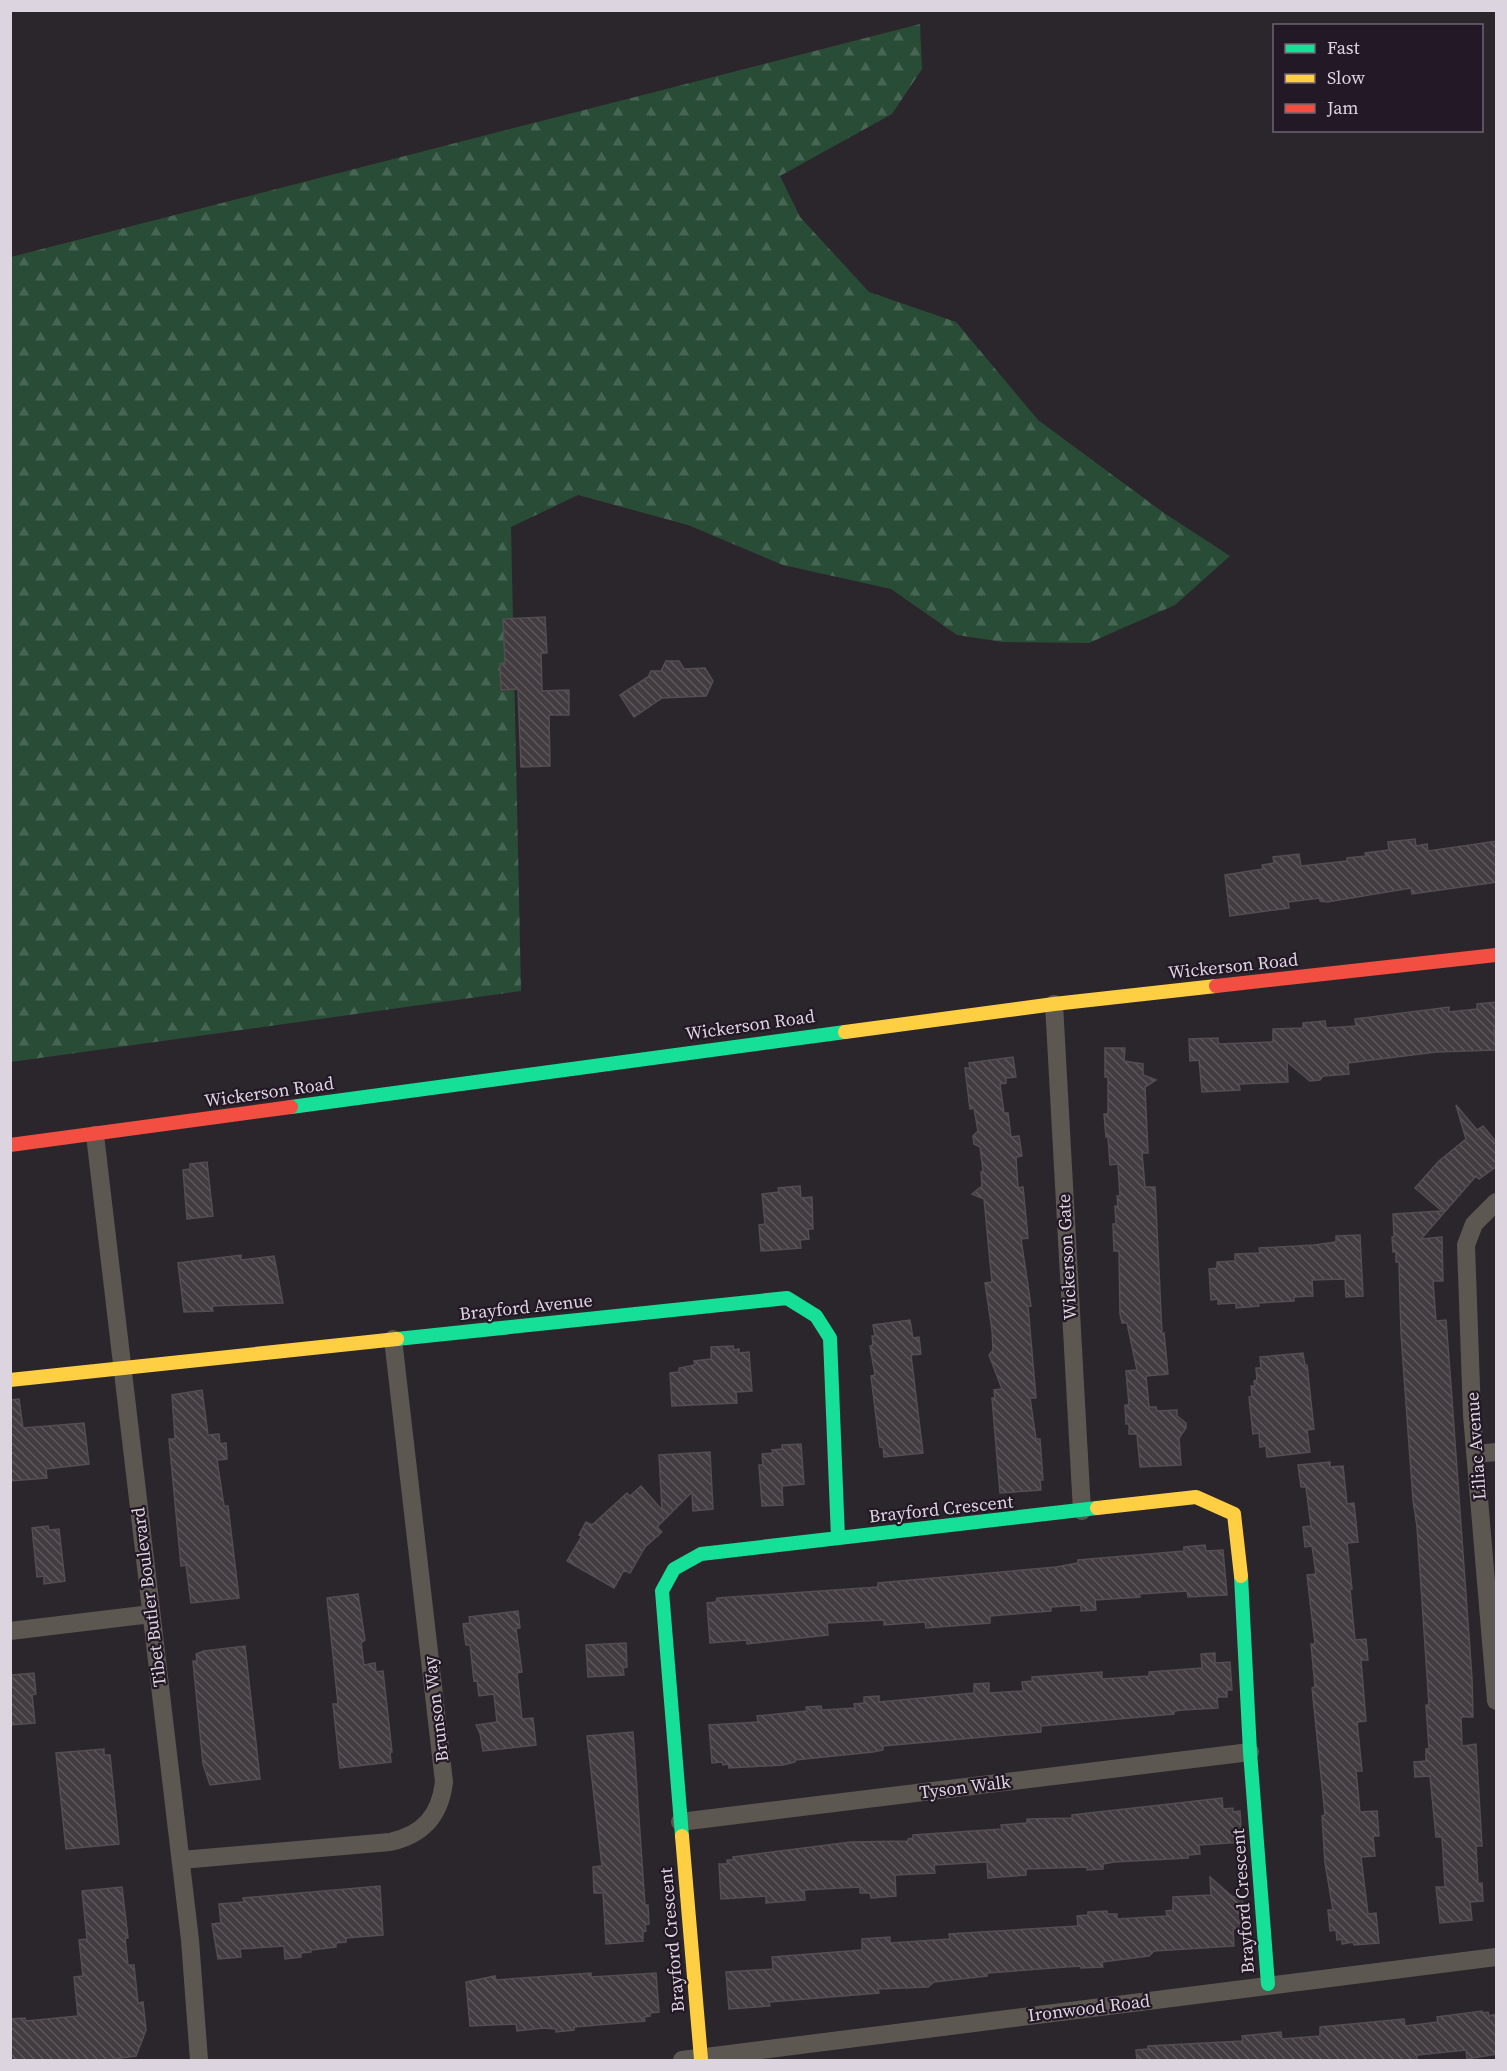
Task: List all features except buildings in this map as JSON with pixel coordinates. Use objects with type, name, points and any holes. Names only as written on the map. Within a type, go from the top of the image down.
[{"type":"street","name":"Wickerson Road","points":[[10,1145],[1054,1004],[1497,955]]},
{"type":"street","name":"Wickerson Gate","points":[[1054,1004],[1082,1511]]},
{"type":"street","name":"Tibet Butler Boulevard","points":[[95,1135],[190,1940],[199,2061]]},
{"type":"street","name":"Liliac Avenue","points":[[1497,1202],[1474,1224],[1466,1245],[1476,1454],[1497,1701]]},
{"type":"street","name":"Brayford Avenue","points":[[10,1380],[787,1298],[816,1316],[830,1338],[838,1538]]},
{"type":"street","name":"Brunson Way","points":[[181,1860],[407,1839],[423,1829],[435,1816],[442,1800],[444,1782],[393,1339]]},
{"type":"street","points":[[1476,1454],[1497,1452]]},
{"type":"street","name":"Brayford Crescent","points":[[701,2059],[662,1591],[674,1569],[701,1554],[1196,1497],[1234,1514],[1240,1558],[1250,1752],[1268,1984]]},
{"type":"street","points":[[10,1631],[151,1614]]},
{"type":"street","name":"Tyson Walk","points":[[680,1822],[1250,1752]]},
{"type":"street","name":"Ironwood Road","points":[[682,2061],[1268,1984],[1497,1957]]},
{"type":"green space","points":[[920,24],[922,69],[892,114],[780,176],[800,217],[869,292],[956,322],[1038,420],[1164,513],[1230,556],[1175,605],[1089,643],[1003,642],[957,635],[891,589],[783,565],[688,525],[578,495],[511,527],[521,991],[11,1062],[11,257]]},
{"type":"traffic: fast","points":[[291,1107],[845,1032]]},
{"type":"traffic: fast","points":[[397,1339],[787,1298],[816,1316],[830,1338],[838,1538]]},
{"type":"traffic: fast","points":[[682,1836],[662,1591],[674,1569],[701,1554],[1097,1508]]},
{"type":"traffic: fast","points":[[1241,1576],[1250,1752],[1268,1984]]},
{"type":"traffic: slow","points":[[845,1032],[1054,1004],[1216,986]]},
{"type":"traffic: slow","points":[[10,1380],[397,1339]]},
{"type":"traffic: slow","points":[[1097,1508],[1196,1497],[1234,1514],[1241,1576]]},
{"type":"traffic: slow","points":[[682,1836],[701,2059]]},
{"type":"traffic: jam","points":[[1216,986],[1496,955]]},
{"type":"traffic: jam","points":[[10,1145],[291,1107]]}]
